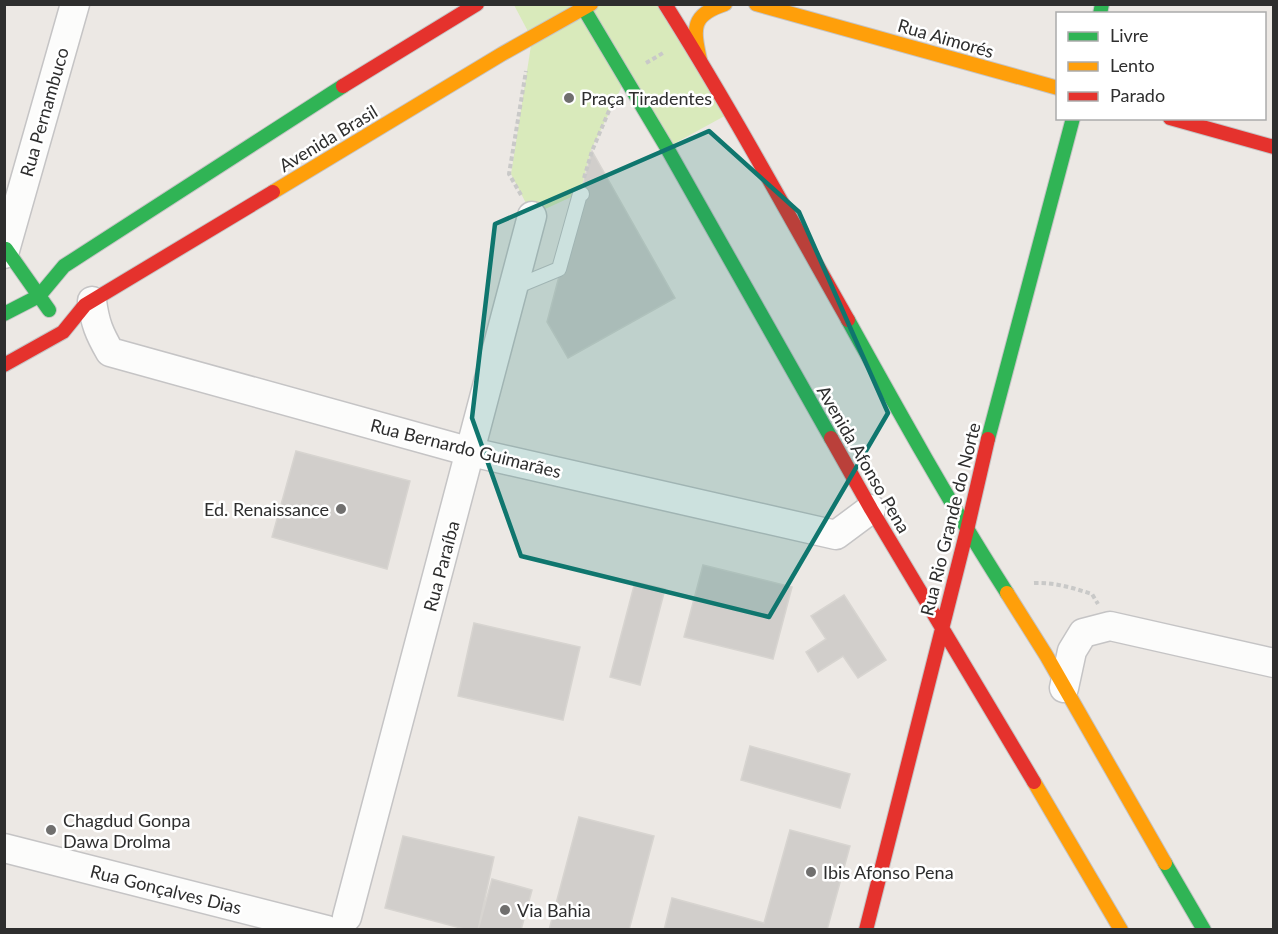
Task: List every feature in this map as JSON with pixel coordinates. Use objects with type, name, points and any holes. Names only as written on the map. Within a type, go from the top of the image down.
[{"type":"main road","name":"Avenida Brasil","points":[[4,314],[39,296],[64,266],[372,67],[477,4]]},
{"type":"main road","points":[[664,4],[737,123],[934,474],[1018,609],[1204,930]]},
{"type":"main road","points":[[701,61],[695,31],[698,20],[703,13],[725,4]]},
{"type":"main road","name":"Rua Aimorés","points":[[756,4],[1056,87]]},
{"type":"main road","name":"Avenida Brasil","points":[[4,365],[63,332],[65,308],[585,6]]},
{"type":"main road","name":"Avenida Afonso Pena","points":[[585,6],[623,77],[667,148],[871,509],[1121,930]]},
{"type":"main road","name":"Rua Rio Grande do Norte","points":[[866,930],[967,530],[982,461],[1072,120]]},
{"type":"main road","points":[[1177,120],[1274,147]]},
{"type":"main road","name":"Avenida Brasil","points":[[21,266],[64,266]]},
{"type":"main road","points":[[21,266],[39,296],[65,308]]},
{"type":"main road","points":[[934,474],[960,475],[982,461]]},
{"type":"street","name":"Rua Pernambuco","points":[[21,266],[75,4]]},
{"type":"street","name":"Rua Paraíba","points":[[341,926],[471,452],[532,216]]},
{"type":"street","name":"Rua Bernardo Guimarães","points":[[65,308],[95,321],[110,352],[471,452],[836,535],[871,509]]},
{"type":"street","points":[[1064,688],[1072,651],[1083,633],[1110,626],[1274,663]]},
{"type":"street","name":"Rua Gonçalves Dias","points":[[4,848],[341,926]]},
{"type":"lane","points":[[513,288],[559,269],[581,194]]},
{"type":"path","points":[[531,38],[509,174],[532,216]]},
{"type":"path","points":[[581,194],[592,151],[623,77],[687,39]]},
{"type":"highlighted area","points":[[709,131],[799,212],[888,413],[769,617],[521,556],[472,418],[495,224]]},
{"type":"green space","name":"Praça Tiradentes","points":[[514,5],[663,5],[730,113],[668,147],[623,84],[591,150],[580,193],[532,215],[511,174],[532,39]]},
{"type":"building","points":[[592,151],[675,298],[568,358],[547,322]]},
{"type":"building","name":"Ed. Renaissance","points":[[296,451],[410,481],[387,569],[272,537]]},
{"type":"building","points":[[703,565],[792,587],[773,659],[684,637]]},
{"type":"building","points":[[635,582],[665,589],[640,685],[610,677]]},
{"type":"building","points":[[844,595],[886,660],[858,678],[843,656],[818,672],[806,652],[826,639],[811,616]]},
{"type":"building","points":[[474,623],[580,647],[563,720],[458,696]]},
{"type":"building","points":[[750,746],[850,774],[840,808],[741,780]]},
{"type":"building","points":[[579,817],[654,836],[629,930],[549,930]]},
{"type":"building","name":"Ibis Afonso Pena","points":[[790,830],[850,846],[827,930],[664,930],[672,898],[764,923]]},
{"type":"building","points":[[403,836],[494,857],[478,930],[468,930],[385,908]]},
{"type":"building","name":"Via Bahia","points":[[492,879],[532,890],[521,930],[478,930]]},
{"type":"traffic: fast","points":[[581,4],[667,148],[831,438]]},
{"type":"traffic: fast","points":[[1100,12],[1102,4]]},
{"type":"traffic: fast","points":[[4,314],[39,296],[64,266],[343,86]]},
{"type":"traffic: fast","points":[[988,439],[1072,120]]},
{"type":"traffic: fast","points":[[6,249],[49,310]]},
{"type":"traffic: fast","points":[[848,320],[945,492],[1007,593]]},
{"type":"traffic: fast","points":[[1165,863],[1204,930]]},
{"type":"traffic: slow","points":[[273,192],[502,54],[591,4]]},
{"type":"traffic: slow","points":[[700,60],[696,39],[697,24],[706,13],[725,4]]},
{"type":"traffic: slow","points":[[756,4],[1056,87]]},
{"type":"traffic: slow","points":[[1007,593],[1046,655],[1165,863]]},
{"type":"traffic: slow","points":[[1034,782],[1121,930]]},
{"type":"traffic: jam","points":[[343,86],[477,4]]},
{"type":"traffic: jam","points":[[665,4],[736,121],[848,320]]},
{"type":"traffic: jam","points":[[1177,120],[1274,147]]},
{"type":"traffic: jam","points":[[4,365],[63,332],[85,305],[273,192]]},
{"type":"traffic: jam","points":[[831,438],[1034,782]]},
{"type":"traffic: jam","points":[[866,930],[988,439]]},
{"type":"place","name":"Praça Tiradentes","points":[[569,98]]},
{"type":"place","name":"Ed. Renaissance","points":[[341,509]]},
{"type":"place","name":"Chagdud Gonpa Dawa Drolma","points":[[51,830]]},
{"type":"place","name":"Ibis Afonso Pena","points":[[811,872]]},
{"type":"place","name":"Via Bahia","points":[[505,910]]}]
